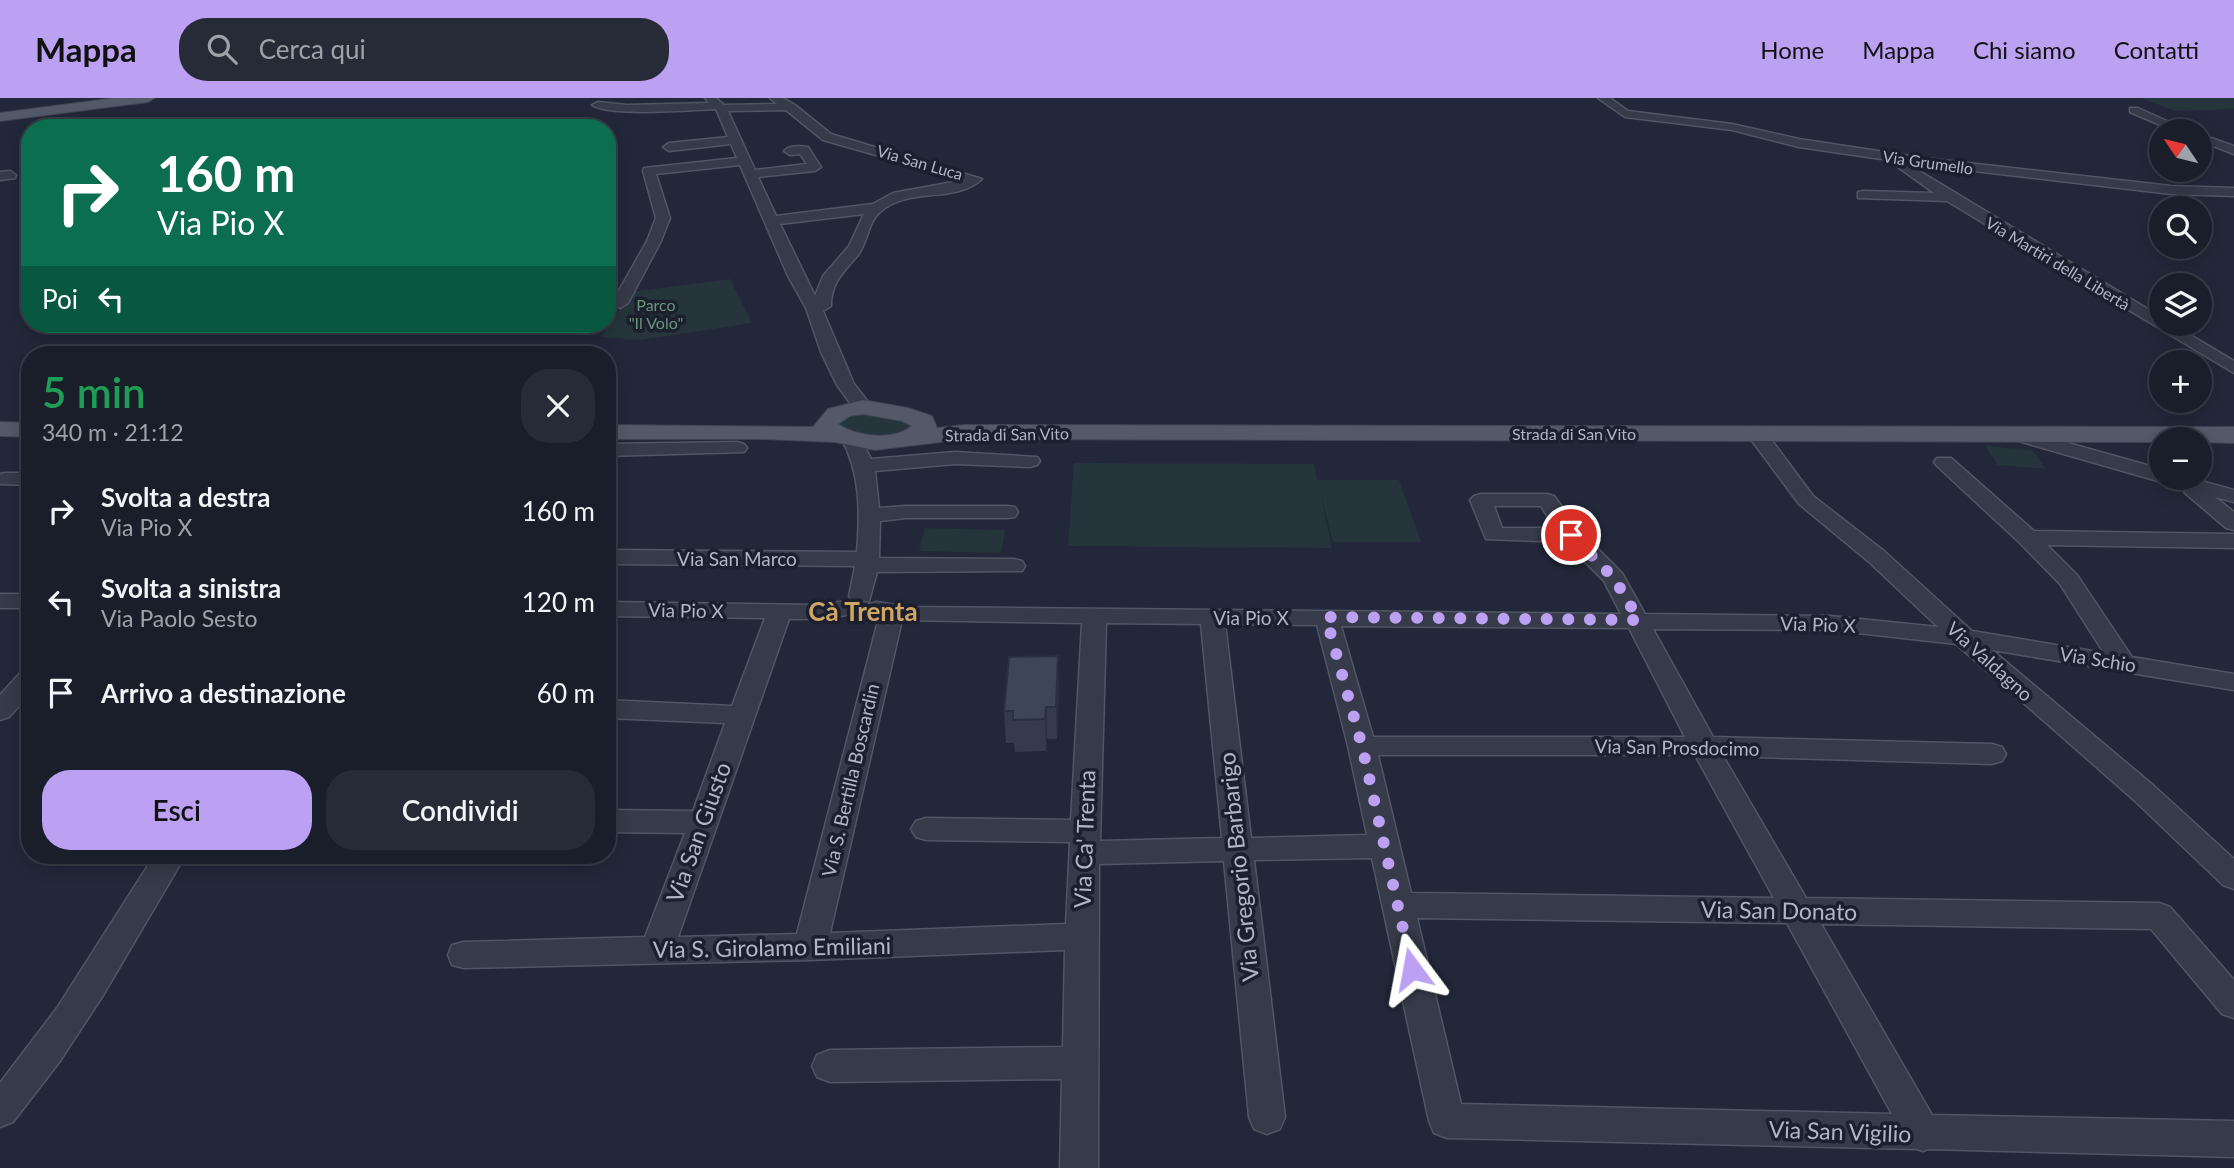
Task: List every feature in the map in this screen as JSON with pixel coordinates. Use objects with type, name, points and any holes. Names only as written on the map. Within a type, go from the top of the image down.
[{"type":"main road","points":[[0,117],[148,98]]},
{"type":"main road","points":[[616,432],[762,432],[838,426],[912,435],[908,415],[863,407],[838,426]]},
{"type":"main road","points":[[0,429],[21,430]]},
{"type":"main road","name":"Strada di San Vito","points":[[912,435],[965,432],[1757,434],[2022,436],[2085,442],[2234,435]]},
{"type":"street","name":"Via San Luca","points":[[775,98],[791,107],[816,131],[827,137],[976,179],[911,192],[876,208]]},
{"type":"street","name":"Via Grumello","points":[[1603,98],[1625,114],[1714,124],[1779,140],[1884,156],[2171,190],[2234,192]]},
{"type":"street","points":[[622,104],[628,121],[671,117]]},
{"type":"street","points":[[716,104],[814,308],[846,385],[863,407]]},
{"type":"street","points":[[598,105],[716,104],[791,107]]},
{"type":"street","points":[[2134,110],[2155,119]]},
{"type":"street","points":[[669,147],[734,140]]},
{"type":"street","points":[[2212,142],[2234,150]]},
{"type":"street","points":[[620,303],[654,241],[663,218],[649,171],[748,167],[799,169],[787,146]]},
{"type":"street","name":"Via Martiri della Libertà","points":[[1884,156],[2234,368]]},
{"type":"street","points":[[1863,195],[1951,197]]},
{"type":"street","points":[[772,221],[876,208]]},
{"type":"street","points":[[814,308],[823,306],[822,294],[831,272],[858,245],[865,223],[876,208]]},
{"type":"street","points":[[838,426],[846,385]]},
{"type":"street","name":"Via S. Bertilla Boscardin","points":[[810,947],[869,606],[866,562],[869,471],[862,454],[838,426]]},
{"type":"street","name":"Via Valdagno","points":[[1757,434],[1806,500],[1875,556],[1962,637],[2144,793],[2234,877]]},
{"type":"street","points":[[869,471],[878,454],[912,435]]},
{"type":"street","points":[[2085,442],[2131,466],[2149,471]]},
{"type":"street","points":[[616,450],[737,449]]},
{"type":"street","points":[[869,471],[955,458],[1030,461]]},
{"type":"street","points":[[1944,462],[2028,538],[2069,580],[2124,664]]},
{"type":"street","points":[[5,478],[21,479]]},
{"type":"street","points":[[2189,490],[2234,523]]},
{"type":"street","points":[[2212,490],[2234,496]]},
{"type":"street","points":[[868,516],[906,512],[1007,512]]},
{"type":"street","points":[[1571,535],[1614,578],[1639,620],[1704,746],[1923,1134]]},
{"type":"street","points":[[2028,538],[2234,541]]},
{"type":"street","name":"Via San Marco","points":[[616,557],[1014,566]]},
{"type":"street","points":[[0,601],[21,601]]},
{"type":"street","name":"Via Pio X","points":[[616,608],[817,612],[869,606],[1094,615],[1831,623],[1962,637]]},
{"type":"street","name":"Via San Giusto","points":[[657,950],[779,612]]},
{"type":"street","name":"Via Ca' Trenta","points":[[1079,1163],[1081,936],[1094,615]]},
{"type":"street","name":"Via Gregorio Barbarigo","points":[[1212,616],[1266,1117]]},
{"type":"street","points":[[1326,617],[1362,746],[1398,905]]},
{"type":"street","name":"Via Schio","points":[[1962,637],[2234,682]]},
{"type":"street","points":[[0,710],[21,688]]},
{"type":"street","points":[[616,709],[740,715]]},
{"type":"street","name":"Via San Prosdocimo","points":[[1362,746],[1704,746],[1992,754]]},
{"type":"street","points":[[616,821],[701,822]]},
{"type":"street","points":[[926,829],[1084,842],[1236,850],[1384,846]]},
{"type":"street","points":[[0,1110],[23,1083],[105,967],[165,864]]},
{"type":"street","name":"Via San Donato","points":[[1398,905],[2159,916],[2234,1004]]},
{"type":"street","name":"Via San Vigilio","points":[[1398,905],[1447,1121],[1923,1134],[2234,1139]]},
{"type":"street","name":"Via S. Girolamo Emiliani","points":[[464,955],[810,947],[1081,936]]},
{"type":"street","points":[[830,1066],[1079,1063]]},
{"type":"green space","points":[[2141,98],[2234,98],[2234,109],[2175,111]]},
{"type":"green space","name":"Parco \"Il Volo\"","points":[[730,279],[752,323],[640,340],[601,337],[604,333],[616,333],[616,314],[631,292]]},
{"type":"green space","points":[[857,413],[902,420],[912,424],[913,428],[901,433],[872,435],[854,433],[836,426],[838,419]]},
{"type":"green space","points":[[1985,446],[2032,450],[2046,469],[1998,465]]},
{"type":"green space","points":[[1074,463],[1314,464],[1317,480],[1399,480],[1421,542],[1333,542],[1320,492],[1332,548],[1068,546]]},
{"type":"green space","points":[[925,528],[1005,530],[1001,553],[919,551]]},
{"type":"building","points":[[1058,656],[1056,707],[1046,707],[1045,719],[1013,720],[1013,711],[1004,711],[1009,657]]},
{"type":"district","name":"Cà Trenta","points":[[863,611]]},
{"type":"route","points":[[1412,969],[1362,746],[1326,617],[1639,620],[1614,578],[1571,535]]}]
